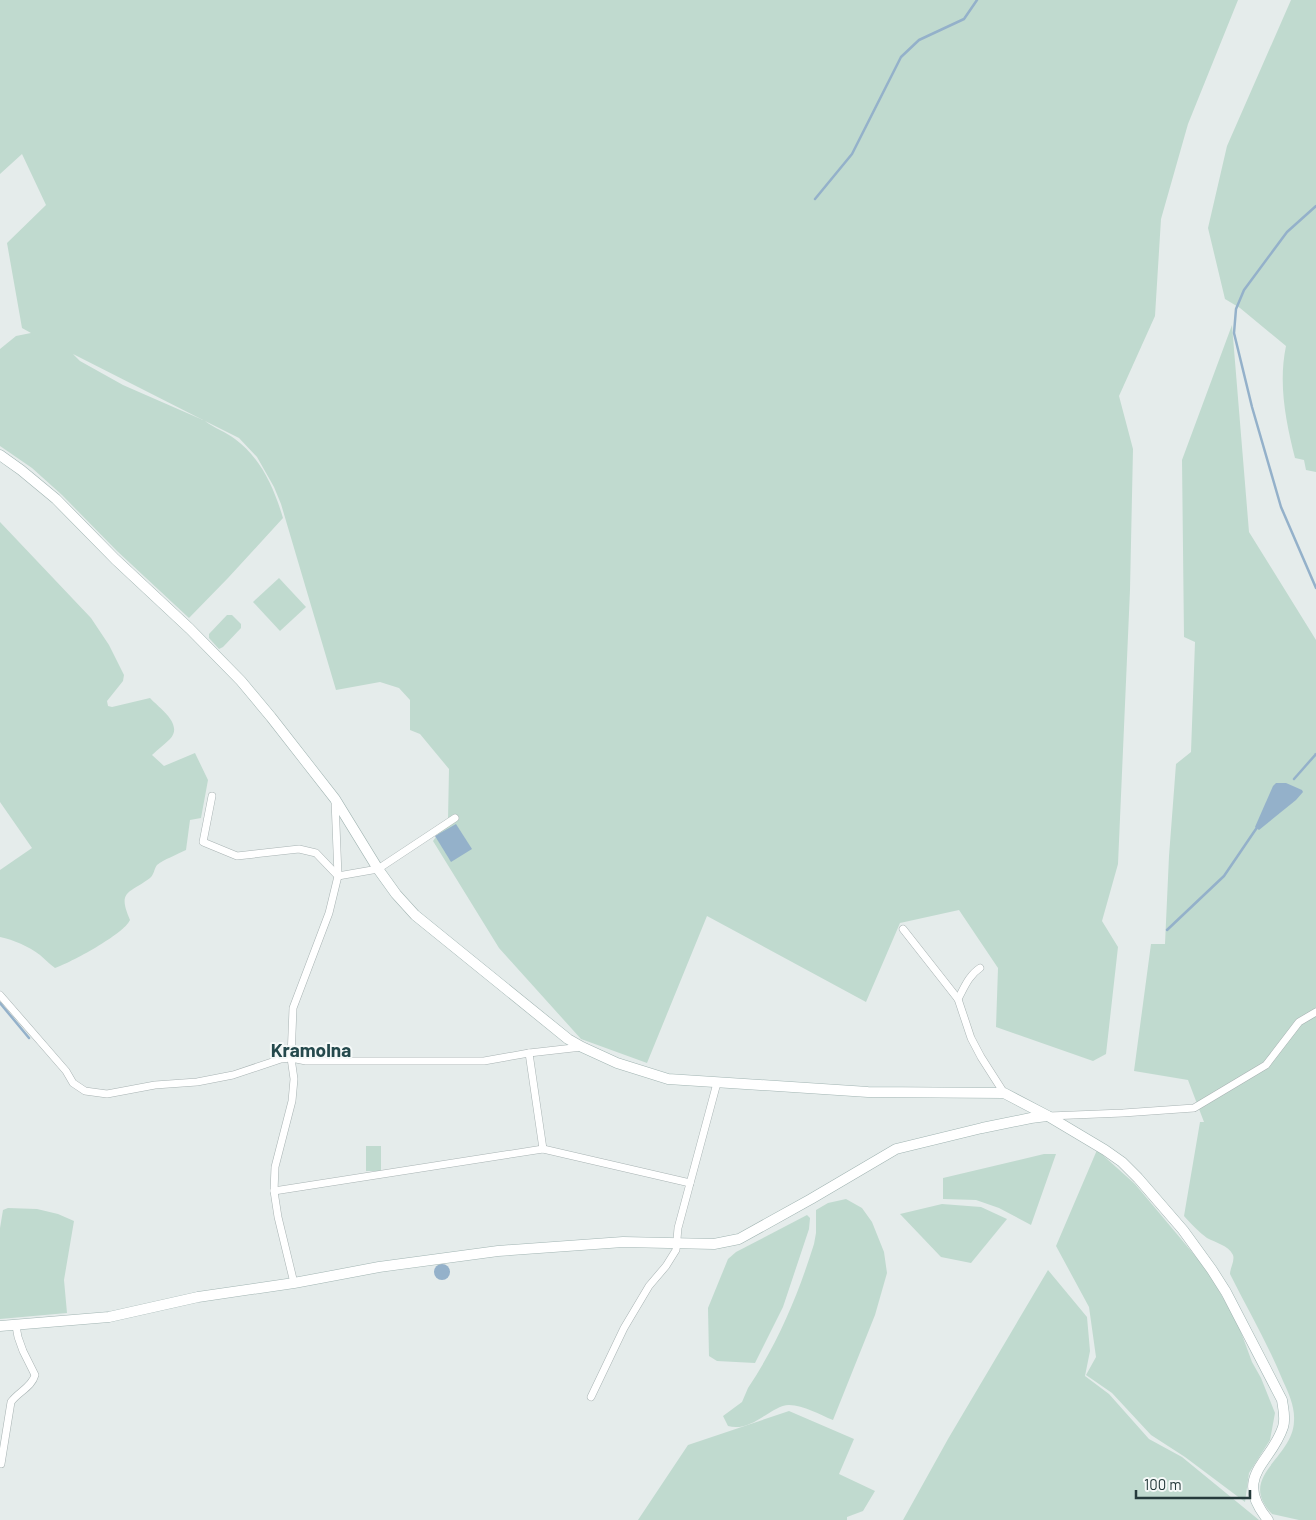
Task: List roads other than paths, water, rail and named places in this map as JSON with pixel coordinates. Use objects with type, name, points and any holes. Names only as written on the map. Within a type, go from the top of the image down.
[{"type":"street","points":[[0,455],[56,499],[241,681],[272,716],[335,799],[378,869],[396,894],[415,915],[568,1039],[617,1063],[668,1079],[868,1092],[1004,1093],[1048,1116],[1122,1162],[1183,1230],[1226,1292],[1282,1400],[1284,1425],[1279,1437],[1256,1470],[1254,1481],[1257,1502],[1268,1520]]},
{"type":"street","points":[[212,796],[203,842],[237,856],[298,849],[316,853],[338,876]]},
{"type":"street","points":[[294,1283],[278,1217],[274,1191],[275,1167],[292,1101],[294,1079],[291,1058],[293,1008],[329,912],[338,876],[335,799]]},
{"type":"street","points":[[338,876],[378,869],[455,818]]},
{"type":"street","points":[[903,929],[958,999],[981,1057],[1004,1093]]},
{"type":"street","points":[[958,999],[966,983],[980,968]]},
{"type":"street","points":[[0,995],[66,1071],[73,1083],[85,1090],[107,1094],[155,1085],[197,1082],[232,1075],[281,1059],[291,1058],[306,1061],[484,1061],[529,1053],[582,1047]]},
{"type":"street","points":[[0,1326],[109,1317],[198,1297],[498,1251],[623,1242],[714,1244],[739,1238],[811,1199],[896,1149],[1030,1118],[1194,1108],[1266,1065],[1299,1022],[1316,1012]]},
{"type":"street","points":[[529,1053],[544,1149]]},
{"type":"street","points":[[591,1397],[624,1328],[650,1286],[676,1250],[690,1183],[717,1082]]},
{"type":"street","points":[[274,1191],[544,1149],[690,1183]]},
{"type":"street","points":[[1,1464],[11,1402],[30,1384],[35,1375],[23,1351],[16,1326]]},
{"type":"water","points":[[1276,783],[1286,783],[1303,792],[1259,830],[1255,827]]},
{"type":"water","points":[[456,824],[472,849],[451,862],[435,836]]},
{"type":"water","points":[[442,1264],[450,1272],[442,1280],[434,1272]]},
{"type":"waterway","points":[[815,199],[852,154],[901,57],[919,40],[964,19],[977,0]]},
{"type":"waterway","points":[[1316,206],[1287,232],[1244,290],[1236,309],[1234,333],[1252,407],[1281,507],[1316,588]]},
{"type":"waterway","points":[[1294,779],[1316,754]]},
{"type":"waterway","points":[[1167,930],[1224,876],[1258,826]]},
{"type":"waterway","points":[[0,1003],[29,1038]]},
{"type":"district","name":"Kramolna","points":[[311,1049]]}]
